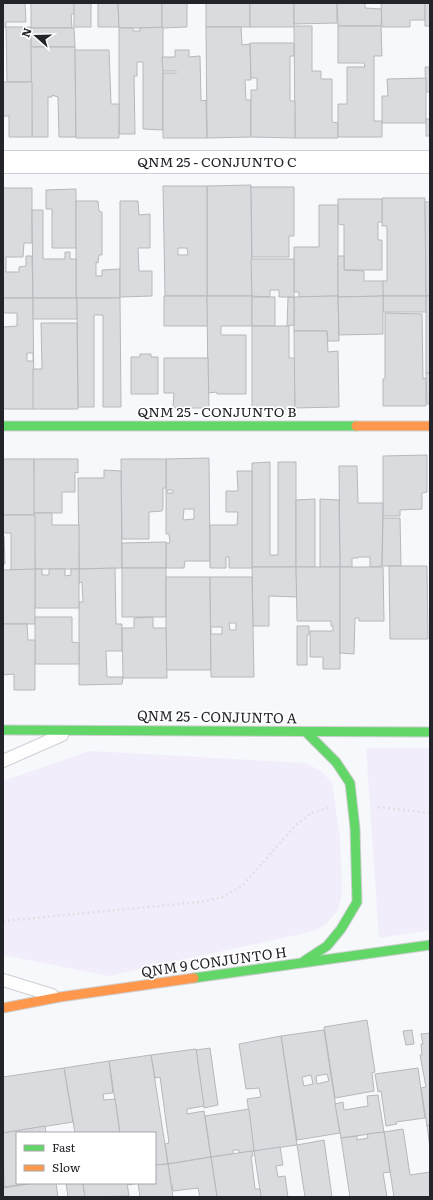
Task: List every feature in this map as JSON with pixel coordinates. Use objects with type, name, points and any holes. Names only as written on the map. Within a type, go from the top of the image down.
[{"type":"main road","name":"QNM 25 - CONJUNTO B","points":[[3,426],[430,426]]},
{"type":"main road","name":"QNM 25 - CONJUNTO A","points":[[3,730],[74,729],[306,733],[430,732]]},
{"type":"main road","points":[[299,964],[327,946],[341,929],[357,902],[356,853],[350,783],[336,762],[306,733]]},
{"type":"main road","name":"QNM 9 CONJUNTO H","points":[[3,1008],[60,997],[430,945]]},
{"type":"street","name":"QNM 25 - CONJUNTO C","points":[[3,162],[430,162]]},
{"type":"lane","points":[[3,761],[74,729]]},
{"type":"lane","points":[[3,980],[60,997]]},
{"type":"path","points":[[3,921],[200,902],[223,897],[243,885],[295,826],[311,813],[330,807],[352,804],[430,813]]},
{"type":"shaded area","points":[[366,748],[430,748],[430,930],[379,938]]},
{"type":"shaded area","points":[[90,751],[305,763],[321,771],[332,783],[340,838],[342,893],[338,910],[326,924],[314,931],[109,976],[3,955],[3,781]]},
{"type":"building","points":[[3,3],[25,3],[26,22],[6,22],[6,27],[3,27]]},
{"type":"building","points":[[31,3],[74,3],[75,14],[71,14],[72,28],[31,28]]},
{"type":"building","points":[[74,3],[91,3],[91,27],[74,27]]},
{"type":"building","points":[[98,3],[118,3],[119,27],[98,27]]},
{"type":"building","points":[[118,3],[162,3],[162,28],[119,28]]},
{"type":"building","points":[[162,3],[187,3],[187,27],[162,28]]},
{"type":"building","points":[[206,3],[250,3],[250,27],[206,27]]},
{"type":"building","points":[[250,3],[294,3],[294,27],[250,27]]},
{"type":"building","points":[[294,3],[337,3],[337,23],[294,24]]},
{"type":"building","points":[[337,3],[365,3],[365,8],[382,9],[381,26],[338,26]]},
{"type":"building","points":[[381,3],[425,3],[425,20],[410,20],[410,27],[382,27]]},
{"type":"building","points":[[425,3],[430,3],[430,26],[425,26]]},
{"type":"building","points":[[294,26],[312,26],[312,71],[321,71],[321,79],[332,79],[332,122],[338,123],[338,138],[295,138]]},
{"type":"building","points":[[338,26],[381,26],[382,56],[374,56],[374,121],[382,121],[382,137],[338,137],[338,104],[347,104],[347,67],[365,67],[364,63],[338,63]]},
{"type":"building","points":[[6,27],[31,27],[32,82],[7,82]]},
{"type":"building","points":[[163,27],[163,130],[143,129],[143,62],[137,62],[137,76],[134,76],[135,134],[119,134],[119,28],[133,28],[133,31],[140,31],[140,28]]},
{"type":"building","points":[[206,27],[241,27],[242,45],[250,44],[251,80],[245,80],[246,100],[251,100],[251,137],[207,138]]},
{"type":"building","points":[[31,28],[74,28],[75,47],[31,47]]},
{"type":"building","points":[[250,43],[294,43],[294,56],[290,56],[290,101],[295,101],[295,138],[251,137],[251,90],[257,90],[257,78],[251,78]]},
{"type":"building","points":[[31,47],[75,47],[76,137],[59,137],[58,97],[52,95],[52,97],[48,97],[48,137],[32,137]]},
{"type":"building","points":[[75,50],[109,50],[111,104],[119,104],[119,138],[76,138]]},
{"type":"building","points":[[175,50],[189,50],[189,57],[200,56],[201,101],[206,100],[207,138],[163,138],[163,73],[176,73],[176,71],[163,71],[162,57],[175,57]]},
{"type":"building","points":[[425,67],[430,67],[430,92],[426,92]]},
{"type":"building","points":[[426,78],[426,123],[382,123],[382,96],[388,96],[387,79]]},
{"type":"building","points":[[3,82],[32,82],[32,137],[9,137],[9,116],[3,116]]},
{"type":"building","points":[[426,119],[430,119],[430,136],[426,136]]},
{"type":"building","points":[[251,185],[252,296],[207,296],[207,186]]},
{"type":"building","points":[[163,186],[207,186],[207,296],[165,296]],"holes":[[[178,248],[187,248],[188,255],[178,255]]]},
{"type":"building","points":[[251,187],[294,187],[294,236],[289,236],[289,257],[252,257]]},
{"type":"building","points":[[3,188],[32,188],[32,243],[24,243],[23,257],[6,257],[6,272],[19,272],[19,267],[26,266],[26,256],[32,256],[33,298],[3,298]]},
{"type":"building","points":[[76,189],[76,248],[52,248],[52,209],[46,209],[46,190]]},
{"type":"building","points":[[382,198],[425,198],[426,296],[383,296],[382,281],[387,281],[387,226],[382,226]]},
{"type":"building","points":[[338,199],[382,199],[382,222],[378,222],[378,240],[382,240],[382,270],[344,270],[344,225],[338,224]]},
{"type":"building","points":[[76,201],[98,201],[99,211],[102,212],[102,255],[99,255],[98,263],[96,262],[96,276],[102,276],[102,270],[120,269],[120,298],[76,298]]},
{"type":"building","points":[[120,201],[138,201],[139,215],[150,214],[150,248],[138,248],[139,271],[152,271],[152,296],[120,297]]},
{"type":"building","points":[[425,202],[430,202],[430,296],[426,296]]},
{"type":"building","points":[[319,205],[338,205],[338,296],[299,297],[299,292],[294,292],[294,247],[319,247]]},
{"type":"building","points":[[32,210],[43,210],[43,259],[65,259],[65,252],[70,252],[70,259],[76,259],[76,298],[33,298]]},
{"type":"building","points":[[338,256],[344,256],[344,270],[364,271],[364,281],[383,281],[383,296],[338,297]]},
{"type":"building","points":[[251,259],[294,259],[294,297],[279,297],[279,290],[270,290],[270,297],[252,296]]},
{"type":"building","points":[[164,296],[207,296],[208,326],[164,326]]},
{"type":"building","points":[[207,296],[252,296],[252,326],[221,326],[221,335],[246,335],[246,394],[217,394],[217,392],[208,393]]},
{"type":"building","points":[[338,296],[339,341],[328,341],[327,331],[294,331],[294,297]]},
{"type":"building","points":[[383,296],[426,296],[426,312],[383,312]]},
{"type":"building","points":[[383,296],[383,334],[339,335],[338,297]]},
{"type":"building","points":[[426,296],[430,296],[430,373],[426,373]]},
{"type":"building","points":[[252,297],[275,297],[275,326],[252,326]]},
{"type":"building","points":[[288,297],[294,298],[294,325],[287,326]]},
{"type":"building","points":[[3,298],[33,298],[34,409],[3,409],[3,327],[17,326],[17,313],[3,313]],"holes":[[[27,353],[33,353],[33,361],[27,361]]]},
{"type":"building","points":[[33,298],[77,298],[77,319],[33,319]]},
{"type":"building","points":[[77,298],[120,298],[121,407],[103,407],[103,315],[94,315],[94,407],[78,407]]},
{"type":"building","points":[[385,313],[422,314],[423,379],[426,378],[426,406],[383,406],[383,379],[385,378]]},
{"type":"building","points":[[41,323],[77,323],[78,409],[33,409],[33,369],[42,369]]},
{"type":"building","points":[[252,326],[289,326],[289,358],[295,358],[295,409],[252,409]]},
{"type":"building","points":[[294,331],[327,331],[328,352],[338,351],[339,407],[295,408]]},
{"type":"building","points":[[140,354],[151,354],[151,357],[158,357],[158,394],[131,394],[131,357],[140,357]]},
{"type":"building","points":[[164,358],[208,358],[209,408],[173,408],[174,393],[164,393]]},
{"type":"building","points":[[426,373],[430,373],[430,404],[427,404]]},
{"type":"building","points":[[427,455],[427,492],[422,493],[422,509],[400,510],[400,516],[383,516],[383,456]]},
{"type":"building","points":[[209,458],[210,561],[185,561],[184,568],[166,568],[166,543],[170,543],[169,534],[166,534],[166,459]],"holes":[[[167,490],[173,490],[173,493],[167,493]],[[184,509],[194,509],[194,519],[183,520]]]},
{"type":"building","points":[[3,459],[34,459],[35,515],[3,515]]},
{"type":"building","points":[[34,459],[78,459],[78,473],[75,472],[75,492],[62,492],[62,513],[34,513]]},
{"type":"building","points":[[121,459],[166,459],[166,488],[163,488],[163,508],[162,511],[149,512],[149,539],[122,539]]},
{"type":"building","points":[[270,462],[270,555],[278,555],[278,462],[296,462],[296,567],[252,567],[252,463]]},
{"type":"building","points":[[339,466],[357,466],[358,503],[383,503],[382,566],[370,567],[370,557],[358,557],[352,558],[352,567],[340,567]]},
{"type":"building","points":[[104,470],[121,471],[122,568],[79,569],[78,478],[104,478]]},
{"type":"building","points":[[237,471],[252,471],[252,568],[229,568],[229,557],[226,557],[226,568],[210,568],[210,525],[237,525],[238,512],[226,512],[226,491],[238,491]]},
{"type":"building","points":[[315,499],[315,567],[296,567],[296,500]]},
{"type":"building","points":[[320,499],[339,500],[340,567],[320,567]]},
{"type":"building","points":[[34,513],[52,513],[52,525],[79,525],[79,569],[35,569]]},
{"type":"building","points":[[3,515],[35,515],[35,570],[11,570],[11,533],[3,533]]},
{"type":"building","points":[[383,518],[400,518],[401,566],[382,566]]},
{"type":"building","points":[[4,536],[5,564],[3,564]]},
{"type":"building","points":[[166,542],[166,568],[122,568],[122,543]]},
{"type":"building","points":[[389,566],[427,566],[428,639],[390,639]]},
{"type":"building","points":[[252,567],[296,567],[297,597],[269,596],[269,626],[253,626]]},
{"type":"building","points":[[296,567],[340,567],[340,669],[323,669],[323,657],[310,657],[310,631],[333,631],[333,626],[331,626],[331,621],[297,621]]},
{"type":"building","points":[[340,567],[383,567],[384,621],[359,621],[359,618],[355,618],[354,654],[340,653]]},
{"type":"building","points":[[115,568],[116,624],[122,624],[122,651],[106,651],[107,677],[123,677],[122,684],[79,685],[79,602],[83,602],[82,582],[79,583],[79,569]]},
{"type":"building","points":[[122,568],[166,568],[166,617],[122,617]]},
{"type":"building","points":[[35,569],[42,569],[42,575],[49,575],[49,569],[65,569],[65,576],[71,575],[71,569],[79,569],[79,608],[35,608]]},
{"type":"building","points":[[35,569],[35,624],[3,624],[3,570]]},
{"type":"building","points":[[166,577],[210,577],[211,670],[166,670]]},
{"type":"building","points":[[210,577],[252,577],[254,677],[211,677]],"holes":[[[229,623],[236,623],[236,630],[230,630]],[[211,627],[222,627],[222,634],[211,634]]]},
{"type":"building","points":[[35,617],[72,617],[72,642],[79,643],[79,664],[35,664]]},
{"type":"building","points":[[153,617],[153,628],[166,628],[167,678],[123,678],[122,628],[134,628],[134,618]]},
{"type":"building","points":[[3,624],[27,624],[28,640],[35,640],[35,690],[14,690],[14,674],[3,675]]},
{"type":"building","points":[[297,626],[309,626],[309,635],[307,635],[307,665],[297,665]]},
{"type":"building","points":[[367,1020],[375,1072],[372,1073],[374,1091],[335,1098],[324,1027]]},
{"type":"building","points":[[324,1030],[340,1133],[297,1140],[281,1036]],"holes":[[[327,1074],[329,1081],[317,1084],[316,1076]],[[311,1075],[313,1084],[304,1086],[302,1077]]]},
{"type":"building","points":[[412,1030],[414,1044],[406,1045],[403,1031]]},
{"type":"building","points":[[430,1033],[430,1125],[427,1126],[421,1088],[426,1087],[420,1055],[422,1055],[421,1044],[423,1044],[421,1034]]},
{"type":"building","points":[[281,1036],[297,1145],[254,1151],[247,1099],[261,1097],[259,1088],[246,1089],[239,1044]]},
{"type":"building","points":[[210,1048],[218,1105],[204,1108],[196,1050]]},
{"type":"building","points":[[196,1049],[204,1106],[187,1109],[187,1114],[204,1111],[211,1157],[168,1164],[165,1144],[169,1143],[160,1077],[155,1078],[151,1055]]},
{"type":"building","points":[[151,1055],[168,1164],[156,1165],[156,1132],[120,1132],[109,1061]]},
{"type":"building","points":[[109,1061],[113,1093],[103,1094],[104,1100],[115,1099],[120,1132],[75,1132],[64,1068]]},
{"type":"building","points":[[64,1068],[73,1122],[3,1133],[3,1077]]},
{"type":"building","points":[[418,1068],[425,1118],[396,1122],[397,1124],[386,1126],[381,1091],[378,1092],[375,1074]]},
{"type":"building","points":[[378,1095],[384,1132],[341,1138],[335,1104],[343,1102],[344,1110],[368,1106],[367,1096]]},
{"type":"building","points":[[249,1109],[254,1151],[239,1153],[239,1150],[233,1150],[233,1154],[211,1157],[205,1116]]},
{"type":"building","points":[[430,1125],[430,1148],[427,1126]]},
{"type":"building","points":[[45,1126],[46,1132],[16,1132],[16,1184],[27,1184],[4,1187],[3,1133]]},
{"type":"building","points":[[403,1129],[410,1175],[430,1172],[430,1197],[394,1197],[384,1132]]},
{"type":"building","points":[[384,1132],[390,1172],[383,1173],[387,1197],[350,1197],[341,1138],[357,1136],[357,1140],[368,1138],[367,1134]]},
{"type":"building","points":[[324,1140],[332,1197],[305,1197],[297,1145]]},
{"type":"building","points":[[280,1147],[283,1165],[276,1166],[278,1177],[285,1176],[288,1197],[261,1197],[254,1151]]},
{"type":"building","points":[[252,1151],[253,1156],[251,1156],[255,1189],[260,1189],[261,1197],[217,1197],[211,1157]]},
{"type":"building","points":[[211,1157],[217,1197],[200,1197],[198,1188],[173,1191],[168,1164]]},
{"type":"building","points":[[168,1164],[173,1197],[140,1197],[138,1184],[156,1184],[156,1165]]},
{"type":"building","points":[[29,1184],[56,1184],[58,1197],[3,1197],[3,1188]]},
{"type":"building","points":[[66,1184],[83,1184],[85,1197],[68,1197]]},
{"type":"building","points":[[83,1184],[127,1184],[129,1196],[85,1197]]},
{"type":"traffic: fast","points":[[3,426],[356,426]]},
{"type":"traffic: fast","points":[[3,730],[430,732]]},
{"type":"traffic: fast","points":[[304,961],[327,946],[341,929],[357,902],[355,828],[350,783],[336,762],[307,733]]},
{"type":"traffic: fast","points":[[194,978],[430,945]]},
{"type":"traffic: slow","points":[[356,426],[430,426]]},
{"type":"traffic: slow","points":[[3,1008],[60,997],[194,978]]}]
